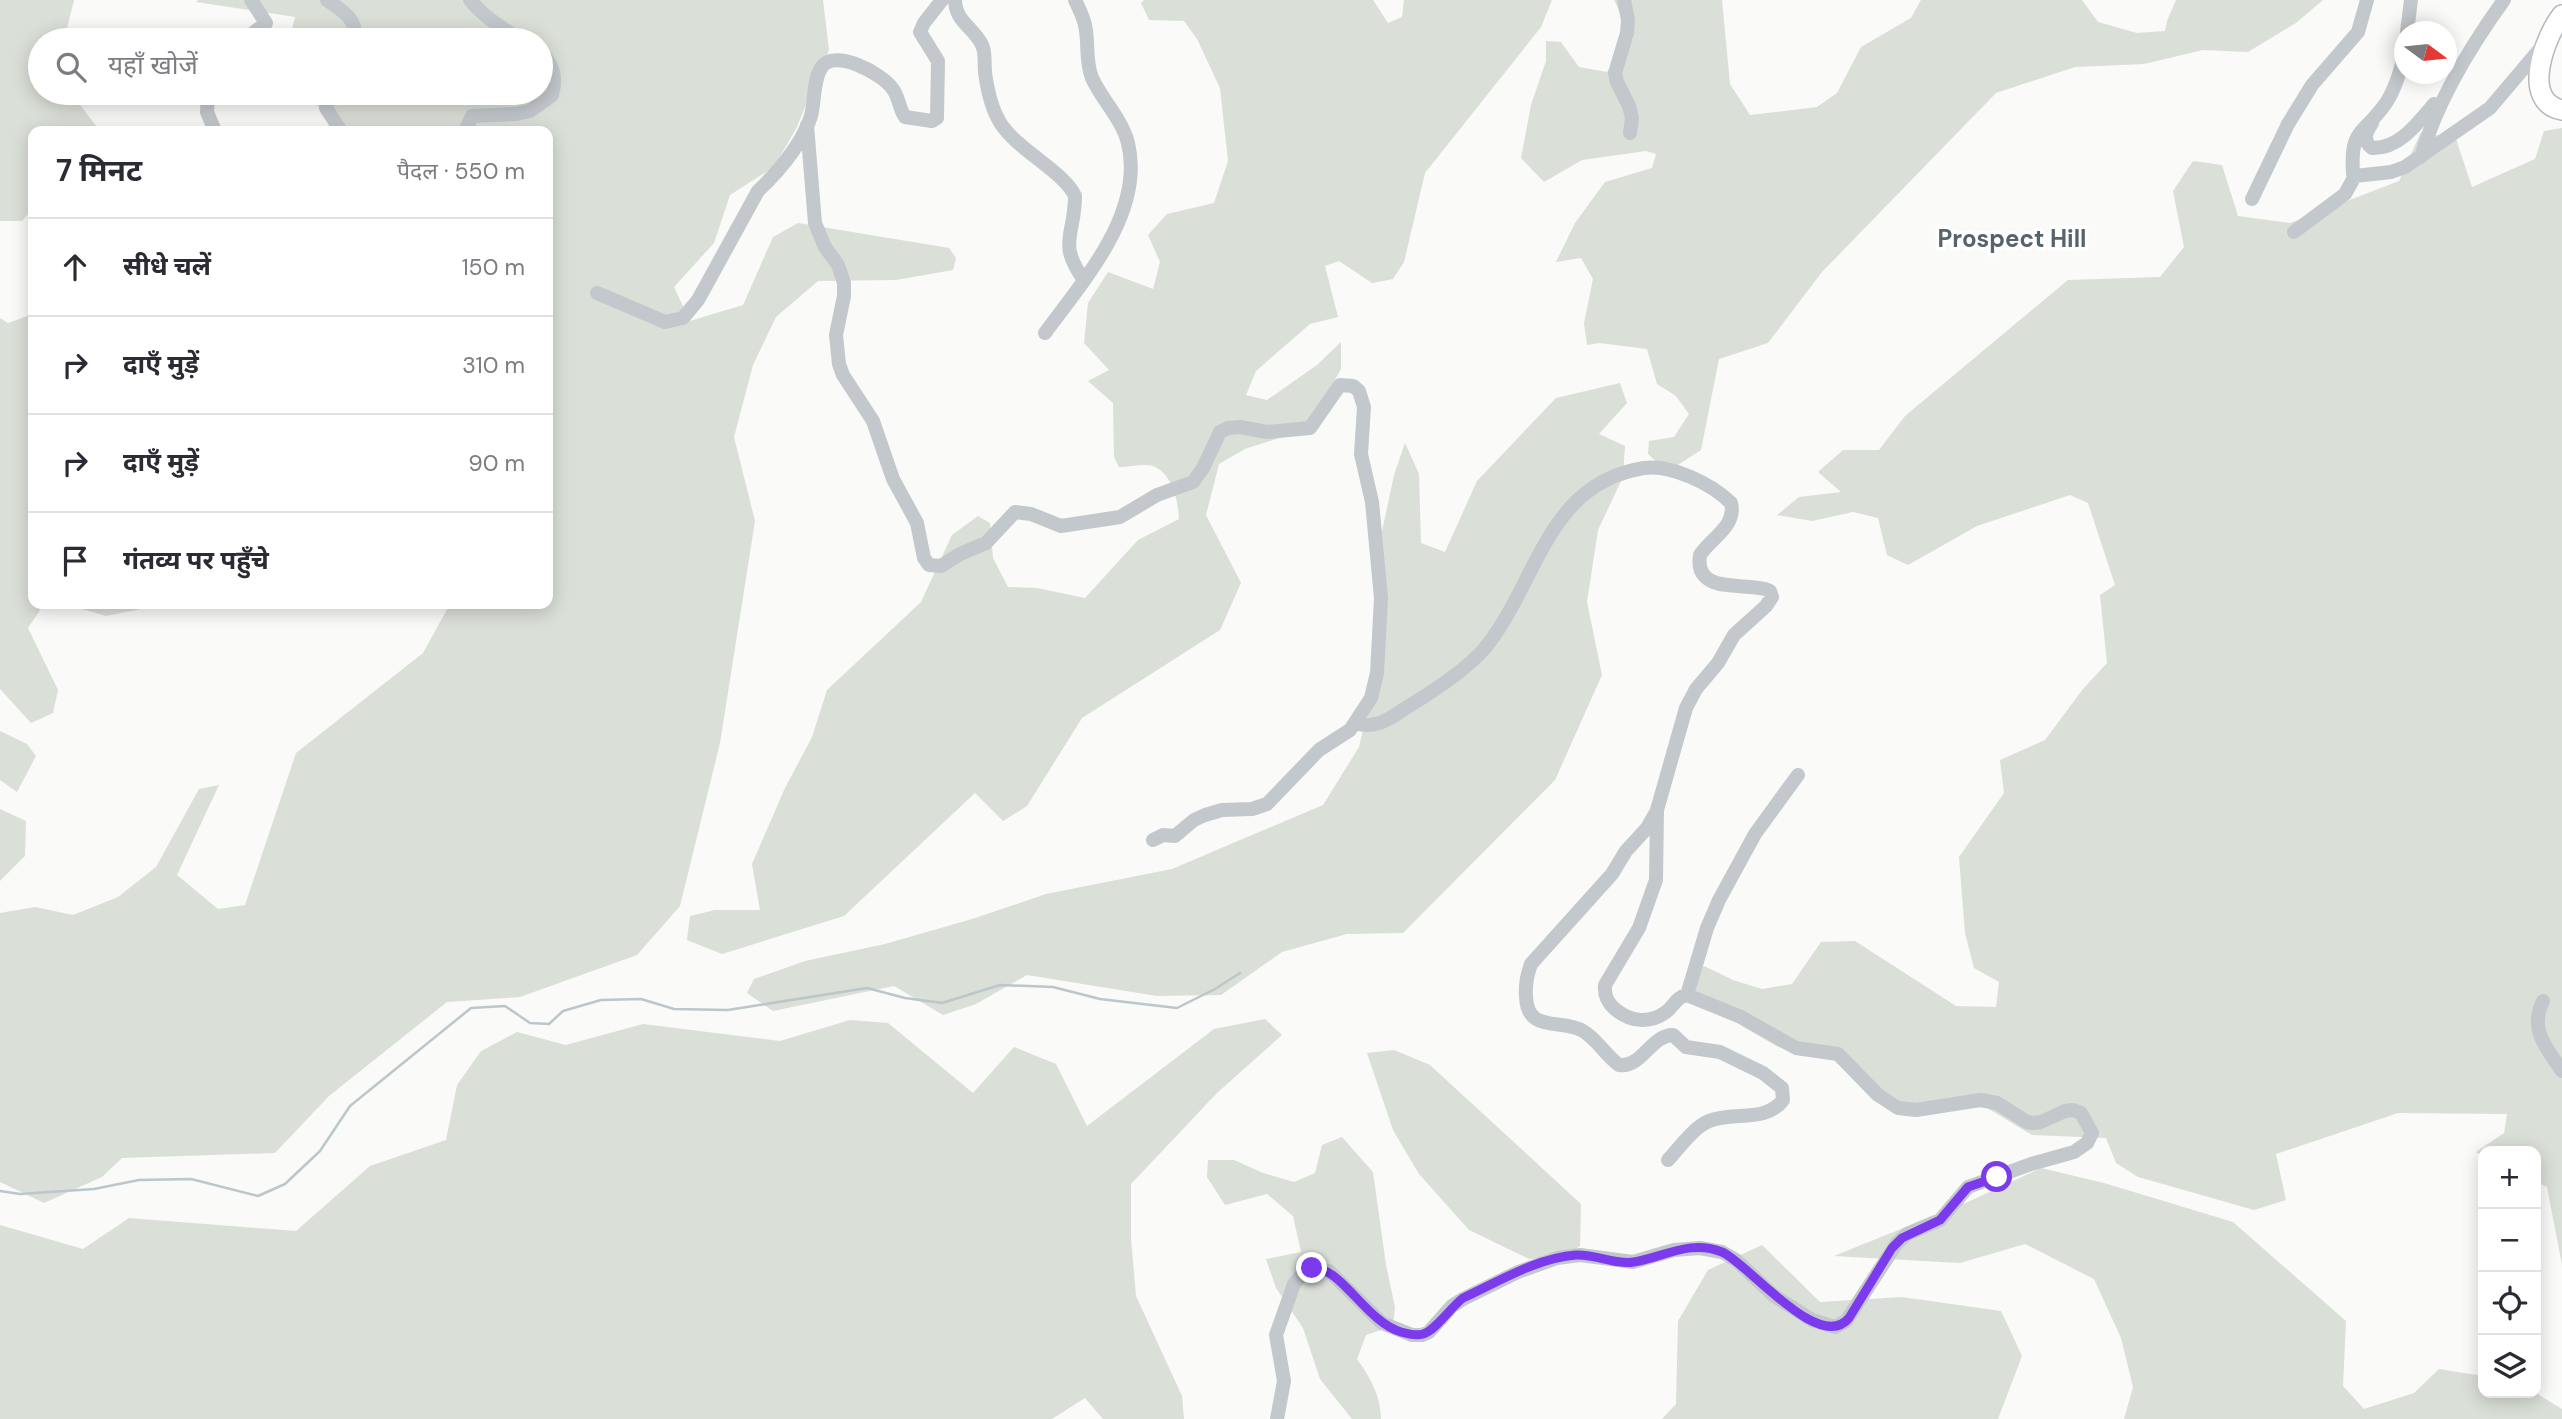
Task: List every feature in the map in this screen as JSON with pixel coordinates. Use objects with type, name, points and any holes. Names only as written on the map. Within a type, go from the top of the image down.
[{"type":"highway","points":[[2562,15],[2552,28],[2540,61],[2541,87],[2545,101],[2552,108],[2562,110]]},
{"type":"street","points":[[251,0],[267,23],[260,28]]},
{"type":"street","points":[[327,0],[351,17],[355,28]]},
{"type":"street","points":[[470,0],[502,28]]},
{"type":"street","points":[[942,0],[924,23],[920,33],[939,61],[937,118],[932,121],[905,117],[894,91],[886,81],[862,67],[835,61],[824,64],[820,70],[807,125],[816,223],[825,247],[838,265],[844,283],[836,335],[839,364],[843,375],[873,421],[893,479],[917,523],[924,558],[929,565],[941,566],[986,543],[1015,512],[1031,514],[1061,526],[1120,517],[1157,495],[1193,482],[1203,468],[1220,432],[1240,427],[1267,432],[1310,428],[1340,386],[1353,386],[1359,391],[1364,407],[1361,454],[1373,502],[1381,616],[1374,688],[1367,706],[1344,735],[1319,750],[1267,804],[1252,809],[1214,811],[1194,820],[1175,836],[1163,835],[1153,840]]},
{"type":"street","points":[[955,0],[958,15],[982,44],[985,75],[996,114],[1002,125],[1020,145],[1071,189],[1074,204],[1068,247],[1075,268],[1084,280]]},
{"type":"street","points":[[1045,333],[1116,230],[1127,193],[1131,166],[1124,131],[1091,76],[1085,24],[1075,0]]},
{"type":"street","points":[[1624,0],[1628,19],[1627,33],[1615,73],[1629,106],[1632,118],[1630,133]]},
{"type":"street","points":[[2252,199],[2288,124],[2312,85],[2358,32],[2367,0]]},
{"type":"street","points":[[2408,21],[2411,0]]},
{"type":"street","points":[[2421,157],[2430,126],[2483,29],[2504,0]]},
{"type":"street","points":[[2355,176],[2392,172],[2421,157],[2490,108],[2548,39]]},
{"type":"street","points":[[553,68],[553,92]]},
{"type":"street","points":[[2376,114],[2366,134],[2366,142],[2372,148],[2382,149],[2412,129],[2459,72]]},
{"type":"street","points":[[2355,176],[2352,146],[2356,136],[2386,103],[2395,84]]},
{"type":"street","points":[[206,105],[213,126]]},
{"type":"street","points":[[327,105],[338,126]]},
{"type":"street","points":[[466,126],[472,116],[516,114],[530,111],[538,105]]},
{"type":"street","points":[[597,293],[665,322],[683,318],[698,300],[758,191],[774,177],[807,125]]},
{"type":"street","points":[[2294,232],[2345,194],[2355,176]]},
{"type":"street","points":[[1356,723],[1378,725],[1420,699],[1484,649],[1507,614],[1547,540],[1574,502],[1588,489],[1630,470],[1653,467],[1674,469],[1727,499],[1732,507],[1729,521],[1700,555],[1699,572],[1702,577],[1713,582],[1765,589],[1770,591],[1772,597],[1766,606],[1740,628],[1718,663],[1692,695],[1657,810],[1647,828],[1626,852],[1612,874],[1531,964],[1525,983],[1527,1010],[1533,1017],[1582,1031],[1619,1065],[1632,1063],[1662,1037],[1670,1034],[1690,1049],[1715,1050],[1729,1056],[1763,1073],[1782,1088],[1783,1100],[1776,1108],[1759,1114],[1708,1122],[1668,1160]]},
{"type":"street","points":[[1687,995],[1707,928],[1719,900],[1755,834],[1798,775]]},
{"type":"street","points":[[1277,1419],[1284,1381],[1276,1335],[1291,1292],[1297,1279],[1305,1271],[1316,1268],[1329,1271],[1382,1324],[1416,1335],[1429,1332],[1452,1306],[1463,1298],[1538,1264],[1580,1255],[1633,1262],[1683,1248],[1700,1248],[1722,1252],[1736,1260],[1773,1295],[1820,1324],[1835,1327],[1842,1325],[1849,1318],[1892,1248],[1902,1238],[1940,1220],[1968,1187],[2078,1150],[2090,1139],[2090,1130],[2081,1113],[2069,1109],[2033,1123],[1997,1103],[1980,1100],[1916,1110],[1898,1108],[1878,1095],[1838,1054],[1796,1048],[1741,1017],[1687,995],[1680,997],[1664,1013],[1639,1020],[1628,1018],[1612,1007],[1604,992],[1609,977],[1639,928],[1656,880],[1657,810]]},
{"type":"street","points":[[2543,1001],[2536,1020],[2538,1030],[2562,1071]]},
{"type":"shaded area","points":[[0,0],[74,0],[67,28],[28,28],[28,105],[80,105],[96,126],[28,126],[28,214],[22,221],[0,221]]},
{"type":"shaded area","points":[[823,0],[829,50],[796,129],[774,167],[730,195],[714,243],[674,287],[690,321],[743,305],[773,237],[798,223],[949,248],[956,258],[953,270],[896,280],[818,281],[776,317],[753,365],[734,437],[755,521],[720,743],[680,906],[637,955],[520,997],[447,1002],[329,1096],[275,1153],[122,1158],[102,1177],[44,1203],[0,1182],[0,913],[35,907],[73,915],[118,897],[156,867],[199,789],[219,785],[177,875],[218,909],[245,905],[296,753],[423,653],[447,609],[553,609],[553,126],[337,126],[317,105],[553,105],[553,28],[292,28],[295,17],[196,2]]},
{"type":"shaded area","points":[[1144,0],[1373,0],[1388,23],[1402,17],[1404,0],[1552,0],[1541,27],[1425,173],[1404,262],[1393,279],[1372,283],[1339,261],[1325,266],[1338,317],[1310,324],[1256,371],[1246,395],[1267,400],[1317,365],[1341,342],[1341,369],[1307,429],[1245,449],[1219,464],[1206,515],[1241,583],[1220,630],[1082,718],[1027,806],[1003,821],[975,793],[844,916],[722,954],[687,940],[690,916],[715,910],[760,910],[752,864],[785,788],[812,737],[827,690],[921,602],[952,535],[978,516],[990,523],[993,558],[1008,587],[1037,588],[1085,598],[1138,540],[1179,519],[1173,489],[1160,470],[1145,465],[1119,467],[1114,457],[1113,403],[1088,381],[1109,370],[1084,343],[1088,303],[1108,272],[1153,289],[1160,262],[1148,235],[1167,214],[1214,203],[1228,161],[1220,88],[1197,39],[1184,21],[1149,20],[1141,3]]},
{"type":"shaded area","points":[[1614,0],[1722,0],[1730,84],[1750,115],[1817,107],[1837,93],[1861,47],[1911,18],[1921,0],[2082,0],[2098,22],[2137,33],[2165,31],[2176,0],[2323,0],[2296,23],[2248,52],[2203,50],[2144,64],[2075,67],[1996,93],[1822,272],[1768,343],[1719,359],[1701,450],[1667,472],[1648,454],[1649,441],[1674,437],[1689,414],[1676,396],[1657,384],[1647,349],[1600,343],[1587,345],[1584,323],[1593,279],[1581,258],[1556,262],[1575,223],[1605,182],[1652,168],[1656,154],[1646,151],[1582,160],[1544,182],[1521,158],[1531,105],[1546,61],[1546,41],[1561,42],[1579,67],[1607,72],[1633,39]]},
{"type":"shaded area","points":[[2562,128],[2562,1265],[2547,1187],[2541,1184],[2541,1146],[2485,1146],[2504,1133],[2507,1114],[2398,1113],[2276,1154],[2286,1200],[2254,1210],[2138,1177],[2116,1163],[2106,1138],[2032,1135],[1982,1105],[1896,1105],[1827,1055],[1778,1047],[1699,1001],[1692,975],[1704,966],[1733,980],[1762,989],[1792,984],[1821,942],[1855,941],[1956,1006],[1996,1007],[1999,982],[1974,968],[1965,933],[1959,857],[2004,793],[2000,760],[2045,740],[2083,689],[2107,663],[2100,595],[2115,585],[2088,503],[2070,495],[1977,526],[1908,565],[1887,555],[1878,518],[1853,512],[1812,521],[1777,515],[1799,497],[1841,492],[1818,472],[1843,450],[1879,450],[1905,416],[2068,280],[2160,277],[2184,247],[2173,191],[2193,161],[2222,165],[2238,216],[2290,223],[2399,181],[2421,132],[2456,139],[2472,187],[2535,159],[2544,131]]},
{"type":"shaded area","points":[[28,316],[28,609],[41,609],[28,628],[58,690],[53,713],[31,723],[0,689],[0,318],[8,323]]},
{"type":"shaded area","points":[[1620,383],[1627,403],[1599,434],[1625,446],[1623,477],[1598,530],[1587,602],[1602,675],[1555,780],[1403,933],[1347,934],[1282,952],[1221,995],[1157,996],[1027,975],[976,1004],[943,1015],[894,986],[773,1011],[747,993],[754,979],[805,961],[885,944],[1046,894],[1172,869],[1323,805],[1359,747],[1376,673],[1377,555],[1394,475],[1405,443],[1419,474],[1421,543],[1445,552],[1477,481],[1556,398]]},
{"type":"shaded area","points":[[82,609],[141,609],[106,616]]},
{"type":"shaded area","points":[[0,731],[27,744],[36,756],[17,792],[0,780]]},
{"type":"shaded area","points":[[0,809],[26,821],[25,856],[0,881]]},
{"type":"shaded area","points":[[1265,1019],[1282,1035],[1217,1093],[1131,1184],[1131,1238],[1136,1296],[1182,1396],[1184,1419],[1103,1419],[1085,1398],[1052,1419],[0,1419],[0,1225],[83,1249],[129,1218],[296,1231],[370,1166],[446,1140],[457,1085],[481,1051],[517,1032],[566,1045],[643,1024],[780,1041],[850,1020],[888,1023],[973,1093],[1014,1047],[1056,1064],[1087,1126],[1214,1029]]},
{"type":"shaded area","points":[[1394,1050],[1430,1065],[1581,1204],[1580,1246],[1566,1256],[1529,1259],[1469,1230],[1419,1174],[1393,1130],[1367,1053]]},
{"type":"shaded area","points":[[1342,1137],[1373,1172],[1386,1265],[1395,1307],[1393,1326],[1366,1335],[1357,1359],[1374,1387],[1381,1419],[1352,1419],[1320,1379],[1303,1328],[1276,1288],[1266,1259],[1301,1252],[1293,1216],[1267,1194],[1225,1205],[1207,1177],[1208,1160],[1234,1160],[1263,1173],[1294,1182],[1315,1173],[1322,1145]]},
{"type":"shaded area","points":[[2041,1168],[2104,1183],[2233,1222],[2346,1321],[2343,1386],[2364,1409],[2414,1393],[2439,1369],[2478,1375],[2478,1398],[2541,1396],[2562,1409],[2562,1419],[2124,1419],[2133,1387],[2121,1338],[2094,1279],[2025,1244],[1960,1263],[1834,1256],[1968,1202]]},
{"type":"shaded area","points":[[1762,1245],[1820,1302],[1902,1297],[2001,1311],[2022,1356],[1998,1419],[1662,1419],[1676,1404],[1678,1321],[1708,1270]]},
{"type":"waterway","points":[[0,1191],[20,1194],[94,1189],[139,1180],[191,1179],[258,1196],[285,1184],[320,1151],[350,1106],[471,1008],[505,1006],[530,1023],[549,1024],[563,1011],[601,1000],[641,999],[674,1009],[728,1010],[867,988],[905,998],[942,1003],[1000,985],[1053,987],[1100,999],[1177,1008],[1240,973]]},
{"type":"district","name":"Prospect Hill","points":[[2012,239]]},
{"type":"route","points":[[1312,1268],[1329,1271],[1382,1324],[1412,1335],[1422,1335],[1429,1332],[1452,1306],[1463,1298],[1518,1272],[1557,1258],[1587,1255],[1625,1263],[1683,1248],[1700,1248],[1722,1252],[1736,1260],[1765,1289],[1787,1305],[1820,1324],[1835,1327],[1842,1325],[1849,1318],[1892,1248],[1902,1238],[1940,1220],[1971,1185],[1997,1177]]}]
